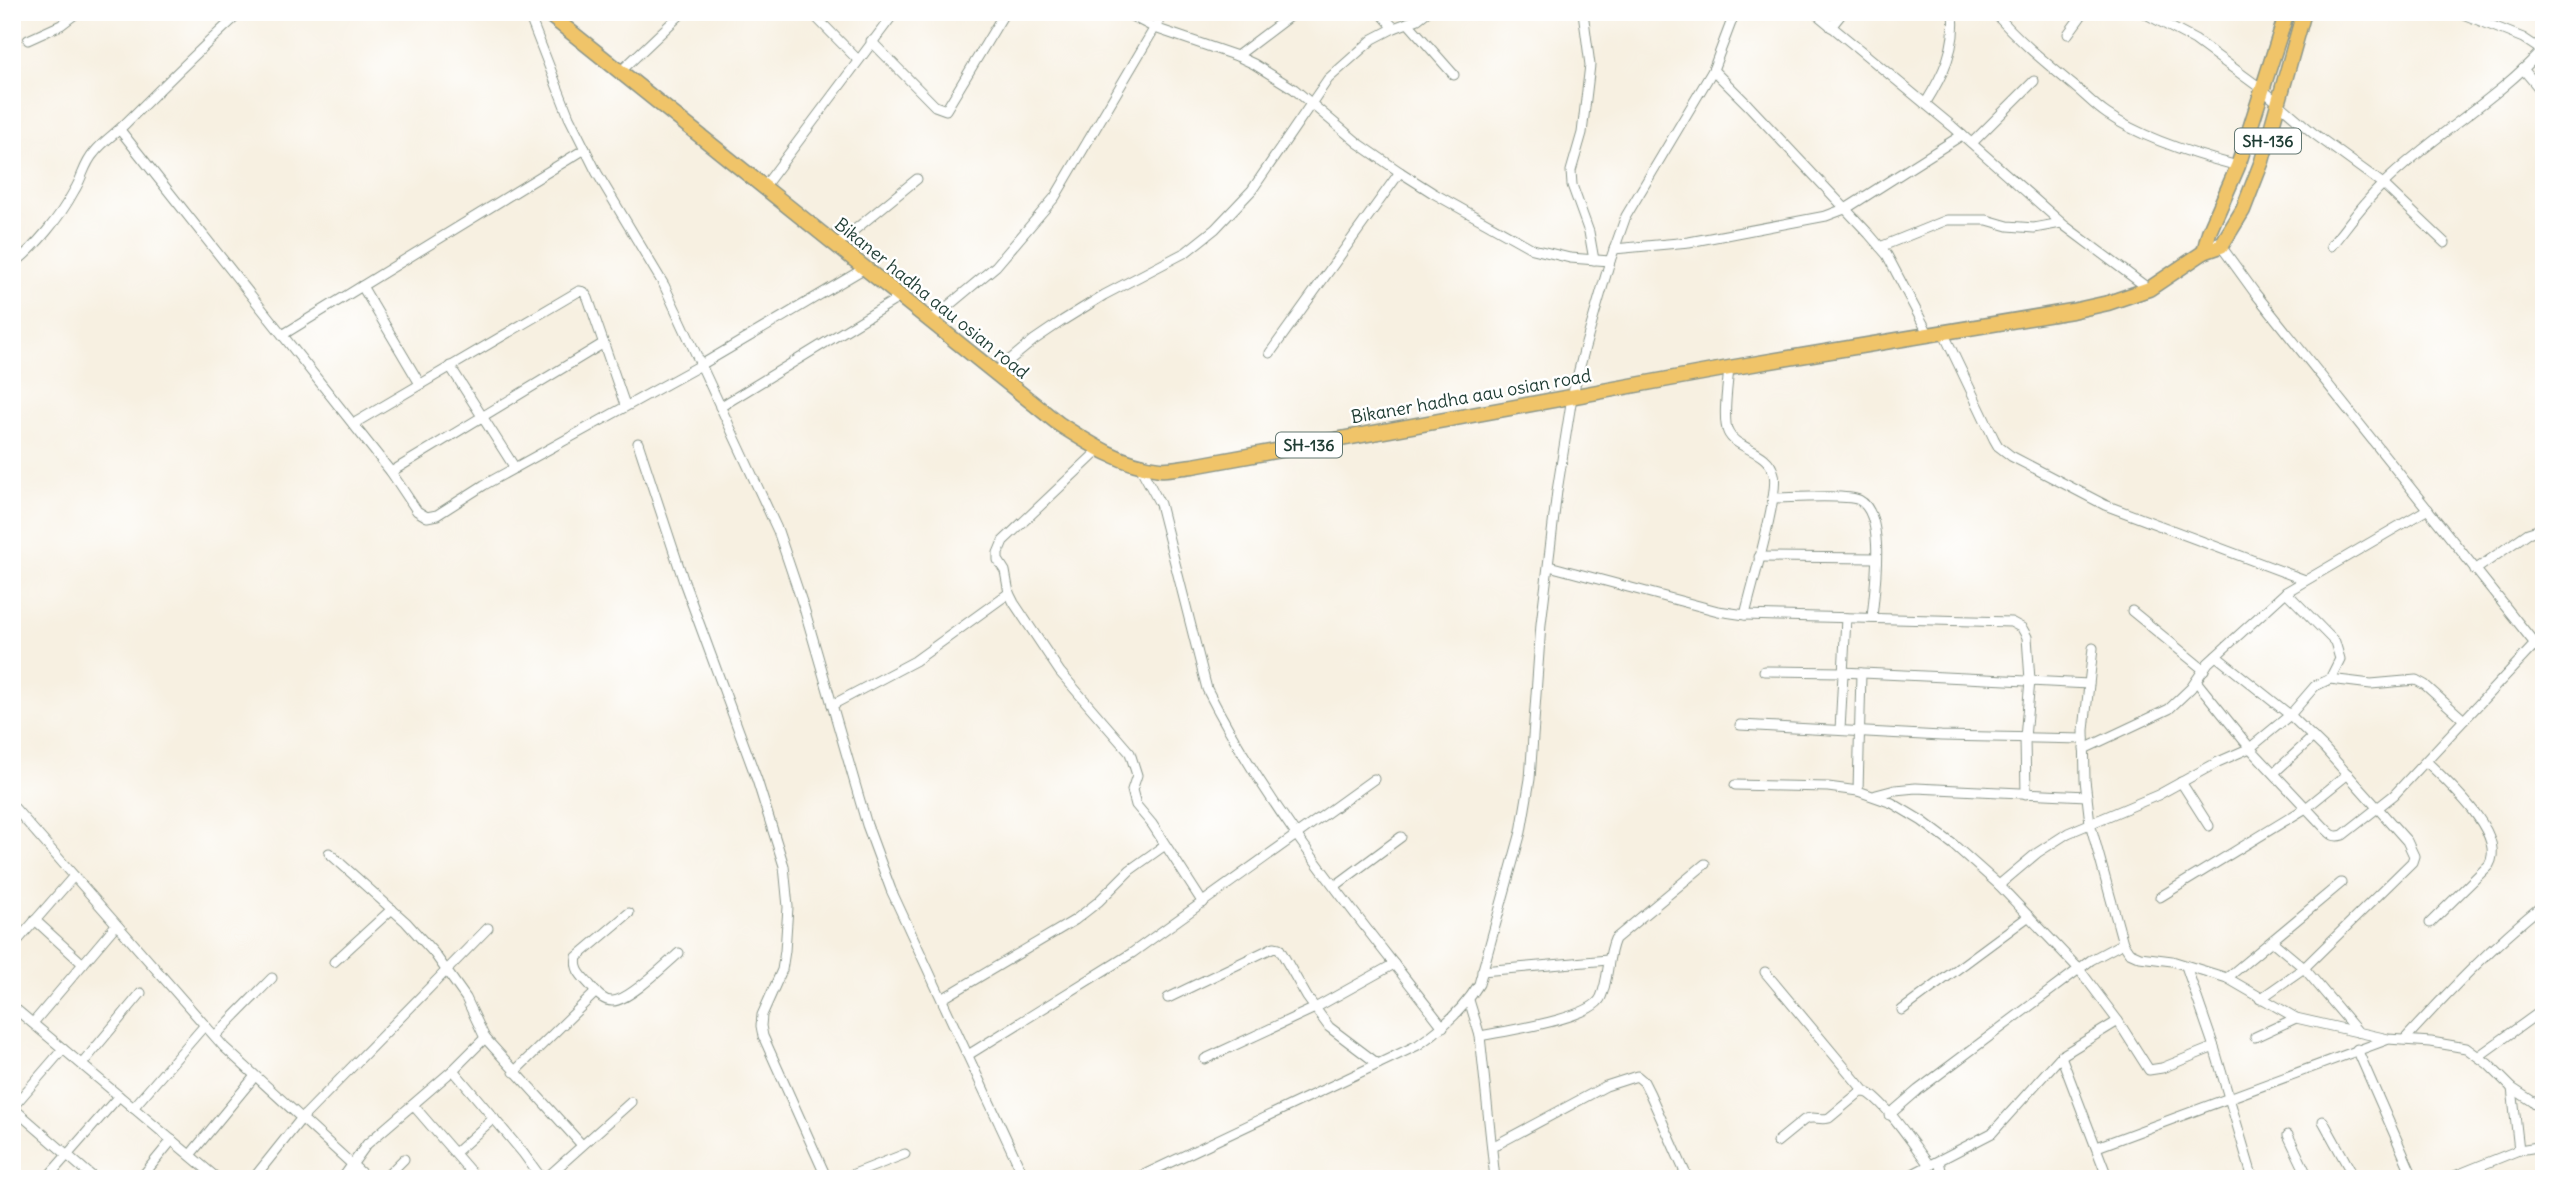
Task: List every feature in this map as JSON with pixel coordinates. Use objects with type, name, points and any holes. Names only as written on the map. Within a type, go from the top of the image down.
[{"type":"main road","name":"Bikaner hadha aau osian road","points":[[546,12],[1059,424],[1099,450],[1161,469],[1193,466],[1730,368],[2096,306],[2149,289],[2204,252],[2221,246]]},
{"type":"main road","name":"SH-136","points":[[2204,252],[2209,232],[2238,166],[2287,12]]},
{"type":"main road","name":"SH-136","points":[[2221,246],[2243,210],[2262,161],[2304,12]]},
{"type":"street","points":[[28,40],[61,24],[78,12]]},
{"type":"street","points":[[12,265],[30,249],[75,191],[95,150],[120,130],[185,63],[241,12]]},
{"type":"street","points":[[528,12],[569,117],[664,285],[778,531],[804,608],[867,825],[891,890],[1025,1179]]},
{"type":"street","points":[[620,72],[683,12]]},
{"type":"street","points":[[811,12],[858,60]]},
{"type":"street","points":[[764,187],[895,12]]},
{"type":"street","points":[[872,41],[935,106],[946,110],[1005,12]]},
{"type":"street","points":[[1124,12],[1155,28],[1237,56],[1294,89],[1358,143],[1400,172],[1533,249],[1570,258],[1610,261]]},
{"type":"street","points":[[930,321],[996,266],[1049,205],[1087,147],[1164,12]]},
{"type":"street","points":[[1237,56],[1295,12]]},
{"type":"street","points":[[1380,12],[1394,27]]},
{"type":"street","points":[[994,373],[1062,321],[1104,295],[1186,253],[1215,229],[1252,190],[1328,79],[1373,39],[1427,12]]},
{"type":"street","points":[[1583,12],[1590,65],[1582,133],[1572,171],[1573,185],[1590,232],[1594,260]]},
{"type":"street","points":[[1135,1179],[1418,1045],[1443,1027],[1469,1000],[1479,984],[1521,832],[1530,779],[1541,624],[1563,444],[1573,397],[1610,261],[1626,216],[1713,70],[1734,15],[1720,12]]},
{"type":"street","points":[[1814,12],[1972,143],[2061,223],[2149,289]]},
{"type":"street","points":[[1831,27],[1843,12]]},
{"type":"street","points":[[1925,104],[1945,72],[1952,45],[1953,12]]},
{"type":"street","points":[[1994,12],[2028,49],[2106,113],[2166,142],[2207,158],[2238,166]]},
{"type":"street","points":[[2068,34],[2084,12]]},
{"type":"street","points":[[2142,12],[2195,40],[2263,90],[2314,133],[2383,184],[2445,243]]},
{"type":"street","points":[[2331,246],[2383,184],[2451,127],[2507,85],[2543,49],[2523,38],[2458,12]]},
{"type":"street","points":[[1408,23],[1454,75]]},
{"type":"street","points":[[2524,69],[2544,94]]},
{"type":"street","points":[[1713,70],[1847,208],[1880,247],[1928,335]]},
{"type":"street","points":[[1972,143],[2034,81]]},
{"type":"street","points":[[120,130],[284,334],[391,472],[417,511],[427,517],[437,515],[625,405],[701,365],[865,268]]},
{"type":"street","points":[[1614,248],[1689,242],[1826,216],[1847,208],[1962,135]]},
{"type":"street","points":[[284,334],[585,149]]},
{"type":"street","points":[[1270,353],[1400,172]]},
{"type":"street","points":[[836,245],[917,179]]},
{"type":"street","points":[[1880,247],[1947,220],[1987,220],[2008,226],[2034,228],[2061,223]]},
{"type":"street","points":[[2209,232],[2544,656]]},
{"type":"street","points":[[362,286],[420,384]]},
{"type":"street","points":[[353,424],[579,291],[584,292],[588,298],[625,405]]},
{"type":"street","points":[[720,407],[900,297]]},
{"type":"street","points":[[1944,332],[1994,439],[1998,446],[2011,456],[2105,505],[2305,579]]},
{"type":"street","points":[[391,472],[604,342]]},
{"type":"street","points":[[450,366],[515,468]]},
{"type":"street","points":[[1730,368],[1727,431],[1734,440],[1759,454],[1771,467],[1775,477],[1773,498],[1745,615]]},
{"type":"street","points":[[638,443],[684,582],[757,780],[784,866],[788,906],[784,960],[762,1015],[761,1026],[827,1179]]},
{"type":"street","points":[[1099,450],[1003,541],[998,560],[1008,580],[1009,593],[1060,672],[1130,753],[1136,775],[1132,797],[1203,903]]},
{"type":"street","points":[[1138,464],[1160,504],[1207,689],[1244,756],[1297,835],[1443,1027]]},
{"type":"street","points":[[1773,498],[1857,499],[1864,504],[1874,521],[1877,538],[1872,618]]},
{"type":"street","points":[[2084,749],[2164,713],[2181,699],[2216,656],[2286,592],[2428,509]]},
{"type":"street","points":[[2475,569],[2528,533],[2544,528]]},
{"type":"street","points":[[1759,556],[1876,558]]},
{"type":"street","points":[[1549,566],[1718,611],[1745,615],[2011,622],[2022,628],[2027,637],[2030,680],[2025,738],[2026,794]]},
{"type":"street","points":[[2286,592],[2335,642],[2340,659],[2330,679]]},
{"type":"street","points":[[832,705],[915,661],[1009,593]]},
{"type":"street","points":[[2132,611],[2204,670]]},
{"type":"street","points":[[1840,730],[1846,618]]},
{"type":"street","points":[[2196,681],[2250,748],[2333,836],[2337,837],[2378,808],[2427,762],[2535,644]]},
{"type":"street","points":[[2093,648],[2084,738],[2090,823],[2123,943],[2129,952],[2227,978],[2296,1018],[2388,1039],[2453,1044],[2479,1056],[2512,1088],[2544,1109]]},
{"type":"street","points":[[2216,656],[2290,715],[2313,737],[2407,841],[2413,856],[2412,862],[2304,968],[2260,999]]},
{"type":"street","points":[[1764,671],[1842,672],[2090,684]]},
{"type":"street","points":[[1858,791],[1861,673]]},
{"type":"street","points":[[1999,885],[2037,853],[2068,833],[2107,818],[2250,748],[2290,715],[2315,686],[2330,679],[2371,684],[2416,680],[2426,685],[2464,720]]},
{"type":"street","points":[[1740,725],[2025,738],[2084,738]]},
{"type":"street","points":[[2274,773],[2313,737]]},
{"type":"street","points":[[2427,762],[2472,808],[2494,857],[2430,923]]},
{"type":"street","points":[[2160,897],[2306,808],[2348,774]]},
{"type":"street","points":[[968,1055],[1119,961],[1374,779]]},
{"type":"street","points":[[2181,782],[2209,826]]},
{"type":"street","points":[[1735,785],[1828,787],[1858,791],[1892,803],[1943,837],[1999,885],[2029,916],[2079,970],[2118,1021],[2148,1070],[2162,1068],[2214,1047]]},
{"type":"street","points":[[1876,796],[1895,790],[1916,788],[2087,796]]},
{"type":"street","points":[[12,805],[215,1036],[368,1179]]},
{"type":"street","points":[[1335,886],[1401,836]]},
{"type":"street","points":[[942,999],[1075,920],[1098,902],[1130,870],[1165,845]]},
{"type":"street","points":[[329,853],[392,909],[447,970],[466,998],[485,1038],[582,1145]]},
{"type":"street","points":[[1480,1036],[1585,1012],[1595,1006],[1601,997],[1615,939],[1623,929],[1705,864]]},
{"type":"street","points":[[12,947],[74,876]]},
{"type":"street","points":[[2227,978],[2341,883]]},
{"type":"street","points":[[2405,1039],[2505,935],[2544,904]]},
{"type":"street","points":[[334,962],[392,909]]},
{"type":"street","points":[[629,913],[577,957],[575,964],[578,972],[596,992],[615,1002],[626,997],[679,953]]},
{"type":"street","points":[[1902,1010],[2029,916]]},
{"type":"street","points":[[35,920],[83,964]]},
{"type":"street","points":[[33,1023],[116,925]]},
{"type":"street","points":[[253,1179],[301,1119],[488,928]]},
{"type":"street","points":[[2273,942],[2304,968],[2358,1032]]},
{"type":"street","points":[[1889,1115],[1918,1090],[2091,960],[2123,943]]},
{"type":"street","points":[[1168,998],[1274,947],[1279,948],[1329,1027],[1378,1064]]},
{"type":"street","points":[[1482,971],[1608,960]]},
{"type":"street","points":[[1205,1059],[1315,1008],[1394,964]]},
{"type":"street","points":[[2186,965],[2214,1047],[2253,1179]]},
{"type":"street","points":[[1765,972],[1865,1092],[1870,1094],[1934,1163],[1943,1179]]},
{"type":"street","points":[[215,1036],[272,978]]},
{"type":"street","points":[[514,1072],[596,992]]},
{"type":"street","points":[[82,1064],[141,993]]},
{"type":"street","points":[[1469,1000],[1480,1036],[1495,1179]]},
{"type":"street","points":[[12,1006],[218,1179]]},
{"type":"street","points":[[2479,1056],[2544,1009]]},
{"type":"street","points":[[2255,1037],[2296,1018]]},
{"type":"street","points":[[1903,1179],[1992,1133],[2061,1056],[2118,1021]]},
{"type":"street","points":[[134,1108],[205,1025]]},
{"type":"street","points":[[342,1179],[352,1162],[382,1130],[453,1070],[485,1038]]},
{"type":"street","points":[[2097,1147],[2388,1039]]},
{"type":"street","points":[[63,1049],[12,1108],[95,1179]]},
{"type":"street","points":[[2357,1049],[2414,1179]]},
{"type":"street","points":[[2061,1056],[2108,1179]]},
{"type":"street","points":[[453,1070],[544,1179],[631,1102]]},
{"type":"street","points":[[190,1155],[255,1076]]},
{"type":"street","points":[[1492,1147],[1606,1086],[1637,1076],[1644,1082],[1650,1094],[1688,1179]]},
{"type":"street","points":[[2512,1088],[2519,1150]]},
{"type":"street","points":[[1777,1142],[1808,1117],[1823,1120],[1829,1118],[1859,1093],[1865,1092]]},
{"type":"street","points":[[46,1179],[119,1096]]},
{"type":"street","points":[[2535,1104],[2544,1097]]},
{"type":"street","points":[[413,1105],[476,1178]]},
{"type":"street","points":[[455,1153],[494,1118]]},
{"type":"street","points":[[2323,1121],[2355,1179]]},
{"type":"street","points":[[2288,1135],[2309,1179]]},
{"type":"street","points":[[140,1179],[172,1140]]},
{"type":"street","points":[[2447,1179],[2519,1150],[2544,1146]]},
{"type":"street","points":[[841,1179],[905,1154]]},
{"type":"street","points":[[384,1179],[404,1159]]}]
